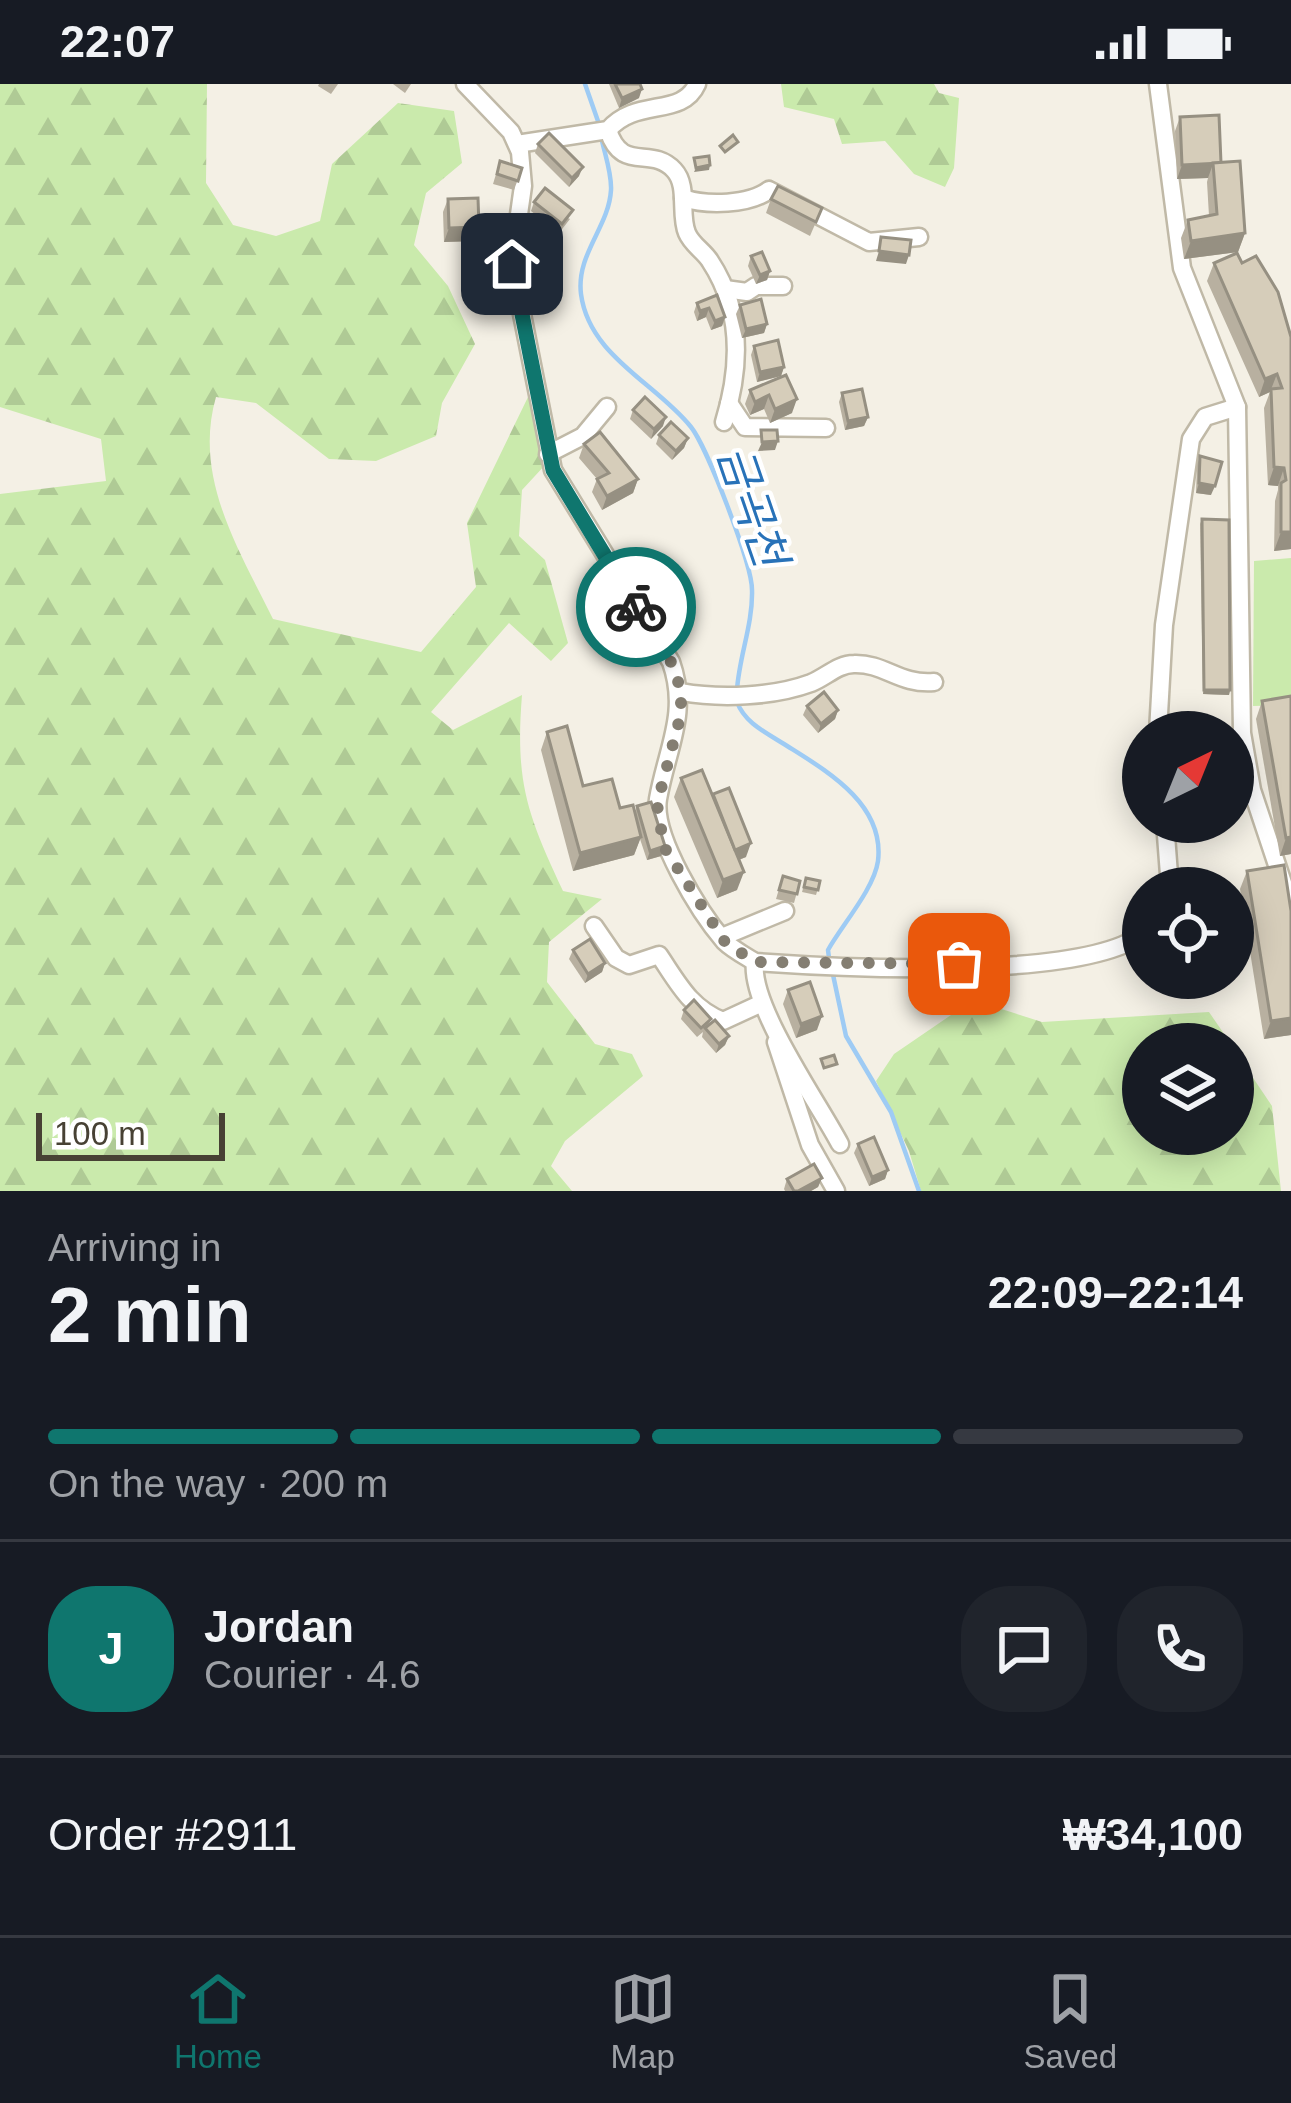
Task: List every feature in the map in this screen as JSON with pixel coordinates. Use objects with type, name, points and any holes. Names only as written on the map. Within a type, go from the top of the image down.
[{"type":"street","points":[[465,84],[517,144],[523,186],[512,264],[548,454],[671,662],[681,692],[681,714],[657,804],[664,847],[722,937],[755,962],[807,966],[1033,963],[1109,953],[1122,946]]},
{"type":"street","points":[[517,144],[608,130],[622,113],[680,103],[697,84]]},
{"type":"street","points":[[1158,84],[1182,268],[1237,416],[1242,706],[1252,790],[1284,886],[1291,926]]},
{"type":"street","points":[[608,130],[614,148],[627,156],[659,161],[674,170],[686,230],[724,289],[735,329],[735,386],[726,412],[746,427],[826,428]]},
{"type":"street","points":[[683,198],[698,203],[754,201],[770,190],[869,242],[919,237]]},
{"type":"street","points":[[724,289],[747,292],[756,286],[782,286]]},
{"type":"street","points":[[548,454],[583,436],[607,407]]},
{"type":"street","points":[[1160,711],[1164,625],[1191,439],[1214,413],[1237,416]]},
{"type":"street","points":[[681,692],[711,698],[761,692],[808,684],[848,664],[875,666],[908,684],[934,682]]},
{"type":"street","points":[[722,937],[785,911]]},
{"type":"street","points":[[594,926],[616,958],[629,965],[659,955],[689,1001],[707,1015],[723,1021],[765,1010]]},
{"type":"street","points":[[755,962],[753,979],[809,1144],[836,1191]]},
{"type":"street","points":[[765,1010],[840,1144]]},
{"type":"green space","points":[[0,84],[207,84],[206,183],[233,225],[276,236],[320,221],[332,164],[398,103],[454,111],[462,163],[426,193],[414,245],[448,286],[475,344],[442,403],[436,436],[376,461],[329,459],[256,403],[216,397],[210,455],[223,511],[273,619],[421,652],[476,587],[467,523],[529,395],[546,464],[522,490],[519,536],[545,560],[568,643],[551,661],[509,623],[431,712],[453,730],[522,695],[522,775],[540,840],[563,891],[602,899],[549,942],[547,982],[595,1044],[632,1054],[643,1076],[565,1141],[551,1166],[572,1191],[0,1191],[0,494],[106,481],[101,439],[0,407]]},
{"type":"green space","points":[[781,84],[934,84],[939,93],[959,98],[954,168],[945,187],[914,174],[885,141],[842,144],[834,119],[784,107]]},
{"type":"green space","points":[[1291,558],[1291,705],[1253,706],[1254,561]]},
{"type":"green space","points":[[973,1000],[1042,1022],[1209,1012],[1217,1023],[1122,1023],[1122,1155],[1254,1155],[1254,1079],[1272,1106],[1281,1191],[921,1191],[909,1151],[876,1081],[894,1054]]},
{"type":"building","points":[[615,84],[640,84],[642,89],[622,98]]},
{"type":"building","points":[[1219,115],[1221,163],[1182,165],[1180,117]]},
{"type":"building","points":[[549,133],[583,167],[572,178],[538,144]]},
{"type":"building","points":[[733,135],[738,142],[725,152],[720,146]]},
{"type":"building","points":[[709,156],[710,165],[696,168],[694,158]]},
{"type":"building","points":[[500,161],[522,168],[518,181],[497,174]]},
{"type":"building","points":[[1240,161],[1245,233],[1191,241],[1188,220],[1217,214],[1213,163]]},
{"type":"building","points":[[778,186],[822,208],[816,222],[771,199]]},
{"type":"building","points":[[545,188],[573,210],[562,224],[534,202]]},
{"type":"building","points":[[478,198],[479,227],[449,228],[448,199]]},
{"type":"building","points":[[532,223],[540,226],[534,245],[526,242]]},
{"type":"building","points":[[881,237],[911,240],[909,255],[879,251]]},
{"type":"building","points":[[762,252],[770,271],[760,275],[751,256]]},
{"type":"building","points":[[1237,253],[1242,263],[1256,256],[1278,292],[1291,337],[1291,532],[1281,532],[1281,483],[1286,480],[1284,468],[1274,467],[1271,389],[1282,388],[1277,374],[1265,379],[1214,263]]},
{"type":"building","points":[[717,295],[725,317],[715,321],[709,308],[700,311],[697,303]]},
{"type":"building","points":[[761,299],[767,324],[746,329],[740,305]]},
{"type":"building","points":[[778,340],[784,367],[760,372],[754,346]]},
{"type":"building","points":[[786,375],[797,399],[775,409],[769,395],[755,402],[750,390]]},
{"type":"building","points":[[862,389],[868,417],[848,421],[842,393]]},
{"type":"building","points":[[645,397],[666,417],[654,429],[633,410]]},
{"type":"building","points":[[671,422],[688,438],[676,451],[659,435]]},
{"type":"building","points":[[761,430],[777,430],[778,441],[762,442]]},
{"type":"building","points":[[600,432],[638,479],[607,496],[597,479],[609,473],[584,444]]},
{"type":"building","points":[[1200,456],[1222,462],[1215,486],[1199,483]]},
{"type":"building","points":[[1202,519],[1229,520],[1230,690],[1204,690]]},
{"type":"building","points":[[824,692],[838,710],[821,724],[807,706]]},
{"type":"building","points":[[1291,696],[1291,837],[1286,838],[1262,701]]},
{"type":"building","points":[[567,726],[583,786],[612,779],[620,808],[633,805],[641,837],[580,853],[547,732]]},
{"type":"building","points":[[702,770],[744,872],[723,880],[681,778]]},
{"type":"building","points":[[729,788],[751,843],[735,850],[713,794]]},
{"type":"building","points":[[651,802],[665,846],[650,851],[637,806]]},
{"type":"building","points":[[1284,865],[1291,911],[1291,1018],[1271,1021],[1254,915],[1254,870]]},
{"type":"building","points":[[783,876],[800,881],[797,894],[779,890]]},
{"type":"building","points":[[806,878],[820,881],[818,890],[804,887]]},
{"type":"building","points":[[590,939],[605,963],[588,974],[573,950]]},
{"type":"building","points":[[810,982],[822,1016],[801,1024],[788,990]]},
{"type":"building","points":[[694,1000],[711,1019],[701,1028],[684,1010]]},
{"type":"building","points":[[715,1020],[729,1036],[719,1044],[705,1028]]},
{"type":"building","points":[[834,1055],[837,1064],[824,1068],[821,1059]]},
{"type":"building","points":[[874,1137],[888,1170],[872,1177],[858,1144]]},
{"type":"building","points":[[814,1164],[822,1178],[794,1191],[787,1179]]},
{"type":"waterway","name":"금곡천","points":[[585,84],[599,124]]},
{"type":"waterway","name":"금곡천","points":[[601,136],[611,190],[583,266],[581,294],[587,316],[610,352],[691,427],[728,506],[752,590],[737,690]]},
{"type":"waterway","name":"금곡천","points":[[737,702],[756,726],[849,790],[872,822],[878,840],[875,872],[828,950],[829,958]]},
{"type":"waterway","name":"금곡천","points":[[832,970],[846,1036],[891,1112],[919,1191]]},
{"type":"way so far","points":[[636,607],[671,662],[681,690],[681,714],[657,804],[664,847],[725,942],[755,962],[959,964]]},
{"type":"route","points":[[512,264],[553,470],[636,607]]}]
